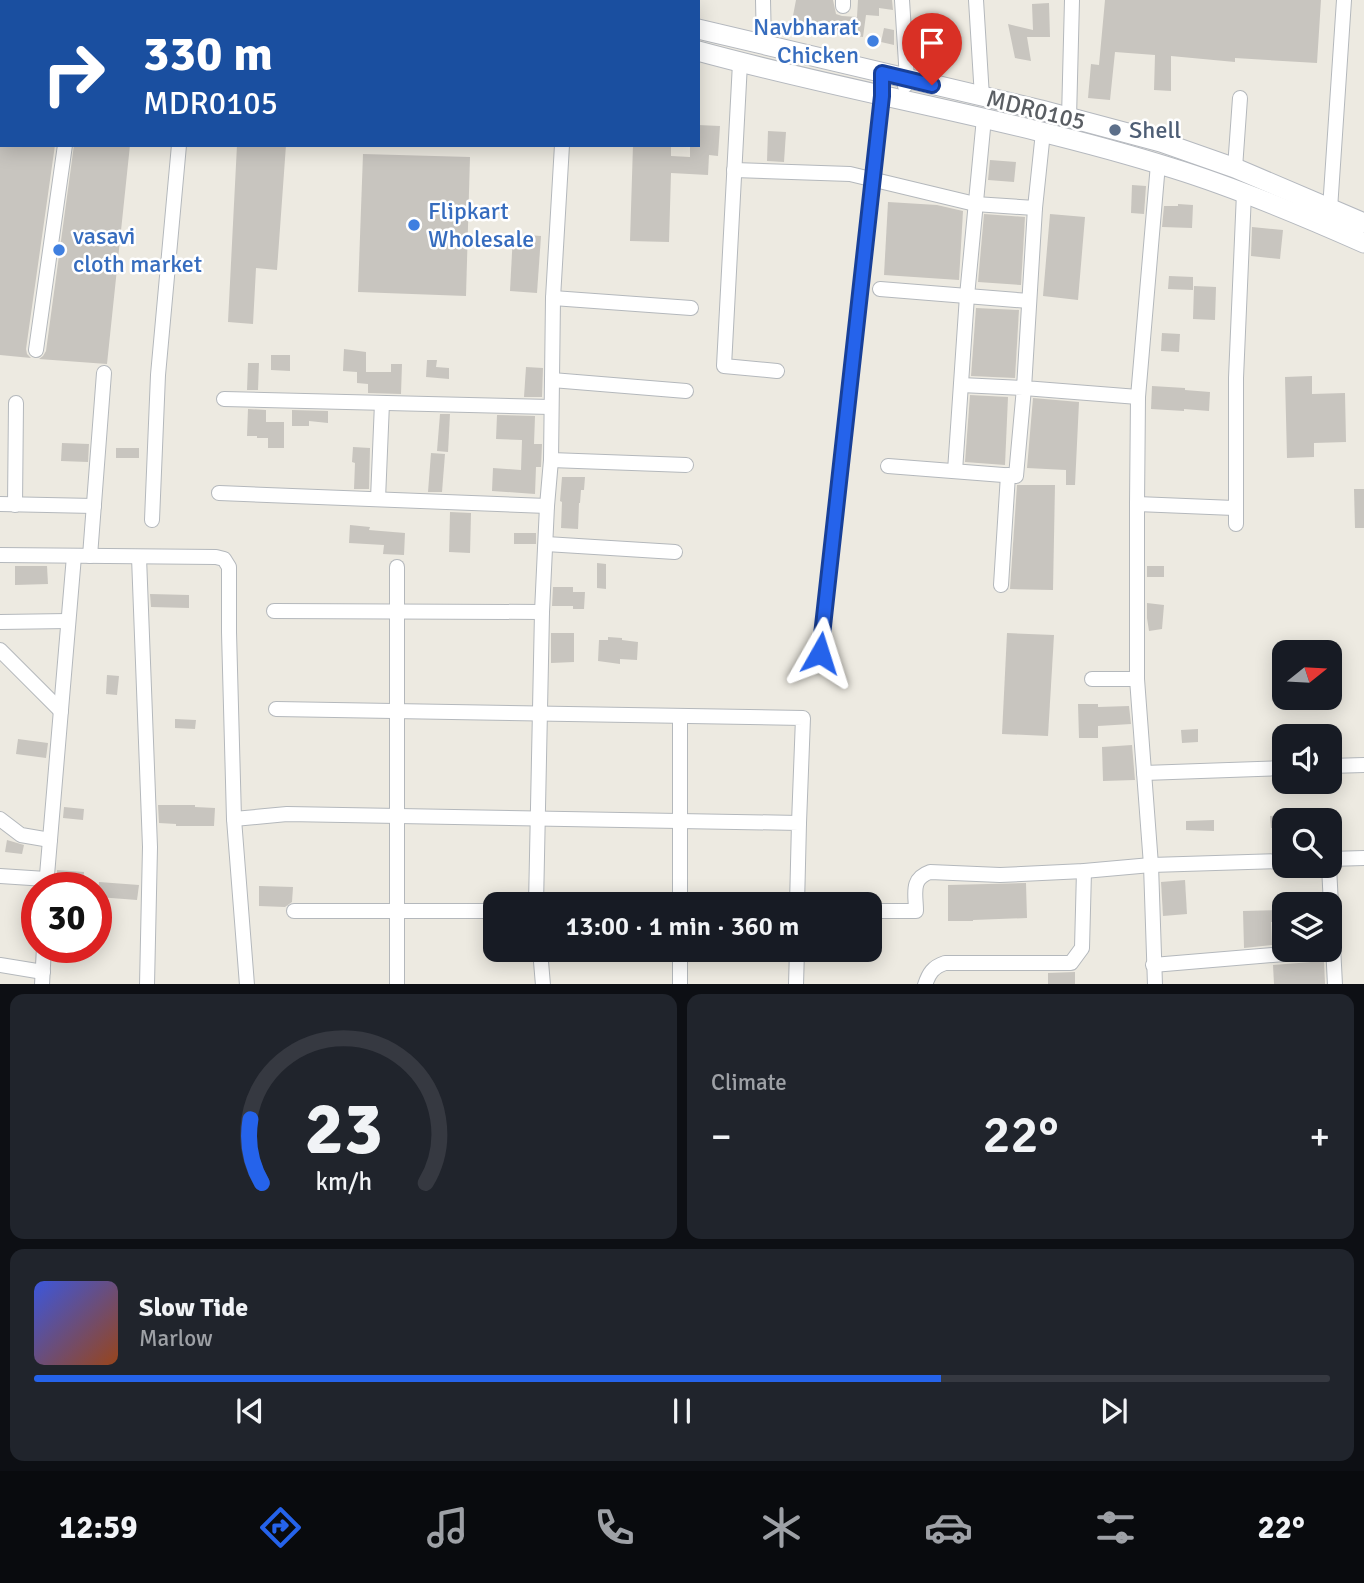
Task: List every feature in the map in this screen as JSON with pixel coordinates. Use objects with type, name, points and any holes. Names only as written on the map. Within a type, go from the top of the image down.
[{"type":"main road","name":"MDR0105","points":[[700,29],[1161,142],[1235,168],[1364,223]]},
{"type":"main road","name":"MDR0105","points":[[700,52],[1044,132],[1158,164],[1294,212],[1364,243]]},
{"type":"street","points":[[763,0],[764,45]]},
{"type":"street","points":[[902,0],[907,79],[902,100]]},
{"type":"street","points":[[976,0],[982,97]]},
{"type":"street","points":[[1069,118],[1072,0]]},
{"type":"street","points":[[1331,209],[1344,0]]},
{"type":"street","points":[[740,63],[724,366],[777,371]]},
{"type":"street","points":[[820,653],[882,96],[882,73]]},
{"type":"street","points":[[1235,168],[1240,98]]},
{"type":"street","points":[[955,471],[967,296],[984,118]]},
{"type":"street","points":[[888,467],[1016,476],[1035,208],[1044,132]]},
{"type":"street","points":[[36,350],[65,147]]},
{"type":"street","points":[[152,520],[158,375],[179,147]]},
{"type":"street","points":[[536,892],[542,612],[551,460],[553,298],[562,147]]},
{"type":"street","points":[[1155,984],[1151,865],[1137,678],[1137,505],[1138,397],[1158,164]]},
{"type":"street","points":[[734,170],[850,174],[975,204],[1035,208]]},
{"type":"street","points":[[1236,524],[1236,378],[1244,193]]},
{"type":"street","points":[[880,289],[1029,301]]},
{"type":"street","points":[[553,298],[691,308]]},
{"type":"street","points":[[90,556],[104,373]]},
{"type":"street","points":[[552,380],[686,391]]},
{"type":"street","points":[[961,385],[1138,397]]},
{"type":"street","points":[[224,399],[551,407]]},
{"type":"street","points":[[16,403],[7,505],[94,506]]},
{"type":"street","points":[[378,499],[382,403]]},
{"type":"street","points":[[551,460],[686,465]]},
{"type":"street","points":[[1001,585],[1008,475]]},
{"type":"street","points":[[219,493],[547,506]]},
{"type":"street","points":[[1137,505],[1234,508]]},
{"type":"street","points":[[546,544],[675,552]]},
{"type":"street","points":[[0,555],[216,557],[224,559],[229,567],[234,819],[247,984]]},
{"type":"street","points":[[47,872],[74,556]]},
{"type":"street","points":[[139,557],[150,847],[148,984]]},
{"type":"street","points":[[397,567],[397,984]]},
{"type":"street","points":[[274,611],[542,612]]},
{"type":"street","points":[[0,622],[68,621]]},
{"type":"street","points":[[0,650],[61,711]]},
{"type":"street","points":[[1092,679],[1137,678]]},
{"type":"street","points":[[276,709],[803,718],[797,892]]},
{"type":"street","points":[[680,716],[680,892]]},
{"type":"street","points":[[1342,766],[1364,765]]},
{"type":"street","points":[[1144,773],[1272,768]]},
{"type":"street","points":[[234,819],[287,814],[799,823]]},
{"type":"street","points":[[0,818],[21,835],[50,840]]},
{"type":"street","points":[[1342,859],[1364,858]]},
{"type":"street","points":[[882,911],[916,911],[915,883],[921,875],[930,872],[1000,875],[1272,860]]},
{"type":"street","points":[[925,984],[934,967],[945,962],[1071,963],[1082,948],[1084,871]]},
{"type":"street","points":[[0,876],[21,879]]},
{"type":"street","points":[[294,911],[483,911]]},
{"type":"street","points":[[1153,965],[1272,955]]},
{"type":"street","points":[[541,962],[543,984]]},
{"type":"street","points":[[680,962],[680,984]]},
{"type":"street","points":[[796,984],[797,962]]},
{"type":"street","points":[[1334,962],[1335,984]]},
{"type":"street","points":[[0,965],[43,978]]},
{"type":"building","points":[[796,0],[833,0],[836,14],[842,16],[857,17],[858,0],[892,0],[893,10],[879,8],[879,16],[866,15],[863,37],[818,31],[819,28],[792,21]]},
{"type":"building","points":[[1105,0],[1321,0],[1317,63],[1235,58],[1235,62],[1171,56],[1171,91],[1154,90],[1155,55],[1115,52],[1110,100],[1088,98],[1091,64],[1099,65]]},
{"type":"building","points":[[1049,3],[1050,37],[1027,37],[1031,61],[1015,58],[1008,24],[1033,30],[1032,4]]},
{"type":"building","points":[[940,23],[952,23],[951,64],[938,63],[939,44],[919,44],[919,35],[939,36]]},
{"type":"building","points":[[884,28],[894,30],[894,45],[881,42]]},
{"type":"building","points":[[700,125],[720,126],[718,156],[709,155],[708,175],[671,173],[669,242],[630,241],[633,147],[671,147],[671,156],[690,157],[690,147],[700,147]]},
{"type":"building","points":[[768,131],[786,132],[784,162],[767,161]]},
{"type":"building","points":[[0,147],[55,147],[26,349],[31,358],[0,355]]},
{"type":"building","points":[[74,147],[130,147],[107,364],[39,359],[46,351]]},
{"type":"building","points":[[237,147],[286,147],[277,270],[256,268],[253,324],[228,322]]},
{"type":"building","name":"Flipkart Wholesale","points":[[363,154],[470,157],[466,296],[358,292]]},
{"type":"building","points":[[990,160],[1016,162],[1014,182],[988,180]]},
{"type":"building","points":[[1132,185],[1146,186],[1144,214],[1131,213]]},
{"type":"building","points":[[888,202],[937,205],[963,211],[959,280],[884,275]]},
{"type":"building","points":[[1193,205],[1192,228],[1162,227],[1164,206]]},
{"type":"building","points":[[984,214],[1025,217],[1021,285],[978,282]]},
{"type":"building","points":[[1050,214],[1085,217],[1078,300],[1043,296]]},
{"type":"building","points":[[1252,227],[1283,230],[1280,259],[1251,256]]},
{"type":"building","points":[[513,234],[541,236],[537,293],[510,291]]},
{"type":"building","points":[[1169,276],[1193,277],[1193,290],[1168,289]]},
{"type":"building","points":[[1194,286],[1216,287],[1215,320],[1193,319]]},
{"type":"building","points":[[976,308],[1019,310],[1015,378],[971,376]]},
{"type":"building","points":[[1162,333],[1180,334],[1179,352],[1161,351]]},
{"type":"building","points":[[344,349],[366,352],[366,372],[391,372],[391,364],[402,364],[401,394],[368,393],[368,384],[357,383],[357,372],[343,371]]},
{"type":"building","points":[[271,355],[290,355],[290,371],[271,370]]},
{"type":"building","points":[[427,360],[437,360],[436,367],[449,368],[449,379],[426,377]]},
{"type":"building","points":[[248,363],[259,363],[258,390],[247,390]]},
{"type":"building","points":[[526,367],[543,368],[542,397],[524,397]]},
{"type":"building","points":[[1312,376],[1312,394],[1345,393],[1346,442],[1314,443],[1314,457],[1287,458],[1285,377]]},
{"type":"building","points":[[1152,386],[1210,392],[1209,411],[1151,409]]},
{"type":"building","points":[[970,395],[1008,397],[1005,465],[965,462]]},
{"type":"building","points":[[1033,398],[1079,402],[1075,485],[1066,485],[1066,470],[1027,468]]},
{"type":"building","points":[[248,409],[266,410],[266,422],[284,422],[284,448],[268,448],[268,438],[247,436]]},
{"type":"building","points":[[292,410],[328,411],[328,423],[309,421],[309,426],[292,426]]},
{"type":"building","points":[[440,414],[450,414],[448,452],[437,451]]},
{"type":"building","points":[[497,415],[535,416],[534,444],[542,444],[541,467],[536,467],[535,494],[492,491],[493,468],[521,470],[522,440],[496,439]]},
{"type":"building","points":[[62,443],[89,444],[88,462],[61,461]]},
{"type":"building","points":[[353,447],[370,448],[369,489],[354,489]]},
{"type":"building","points":[[116,448],[139,448],[139,458],[116,458]]},
{"type":"building","points":[[431,453],[445,454],[442,492],[428,492]]},
{"type":"building","points":[[562,477],[585,477],[579,503],[578,529],[561,528]]},
{"type":"building","points":[[1017,485],[1055,485],[1053,590],[1010,589]]},
{"type":"building","points":[[1354,489],[1364,489],[1364,528],[1355,528]]},
{"type":"building","points":[[450,512],[471,513],[470,553],[449,552]]},
{"type":"building","points":[[350,525],[370,527],[369,530],[405,533],[404,555],[383,554],[384,545],[349,543]]},
{"type":"building","points":[[514,533],[536,533],[536,544],[514,544]]},
{"type":"building","points":[[597,563],[606,564],[606,589],[597,588]]},
{"type":"building","points":[[15,566],[47,566],[48,584],[15,585]]},
{"type":"building","points":[[1147,566],[1164,566],[1164,577],[1147,577]]},
{"type":"building","points":[[553,587],[573,587],[573,592],[585,592],[584,609],[552,606]]},
{"type":"building","points":[[150,594],[189,595],[189,608],[151,607]]},
{"type":"building","points":[[1147,603],[1164,605],[1162,629],[1149,631]]},
{"type":"building","points":[[551,633],[574,633],[574,662],[551,663]]},
{"type":"building","points":[[1007,633],[1054,635],[1048,736],[1002,734]]},
{"type":"building","points":[[608,637],[638,642],[637,660],[620,659],[620,664],[598,661],[599,640],[608,640]]},
{"type":"building","points":[[107,675],[119,676],[117,695],[106,694]]},
{"type":"building","points":[[1078,704],[1098,704],[1098,707],[1129,706],[1131,724],[1098,726],[1098,738],[1079,738]]},
{"type":"building","points":[[175,719],[196,720],[195,729],[175,728]]},
{"type":"building","points":[[1198,729],[1198,742],[1182,743],[1181,730]]},
{"type":"building","points":[[18,739],[48,743],[46,758],[16,754]]},
{"type":"building","points":[[1132,745],[1135,780],[1103,781],[1102,747]]},
{"type":"building","points":[[158,805],[215,808],[214,826],[159,823]]},
{"type":"building","points":[[64,807],[84,809],[83,820],[63,818]]},
{"type":"building","points":[[1214,820],[1214,831],[1186,830],[1186,821]]},
{"type":"building","points":[[7,840],[24,845],[22,854],[5,852]]},
{"type":"building","points":[[1185,880],[1187,914],[1163,916],[1161,882]]},
{"type":"building","points":[[112,883],[139,885],[137,900],[112,898]]},
{"type":"building","points":[[1026,883],[1027,918],[948,921],[948,885]]},
{"type":"building","points":[[259,886],[293,887],[292,902],[285,907],[259,906]]},
{"type":"building","points":[[1272,910],[1272,945],[1244,948],[1243,911]]},
{"type":"building","points":[[1324,962],[1325,984],[1274,984],[1273,965]]},
{"type":"building","points":[[1075,972],[1075,984],[1048,984],[1048,973]]},
{"type":"place","name":"Navbharat Chicken","points":[[873,41]]},
{"type":"place","name":"Shell","points":[[1115,130]]},
{"type":"place","name":"Flipkart Wholesale","points":[[414,225]]},
{"type":"place","name":"vasavi cloth market","points":[[59,250]]},
{"type":"route","points":[[820,653],[882,96],[882,73],[932,85]]}]
